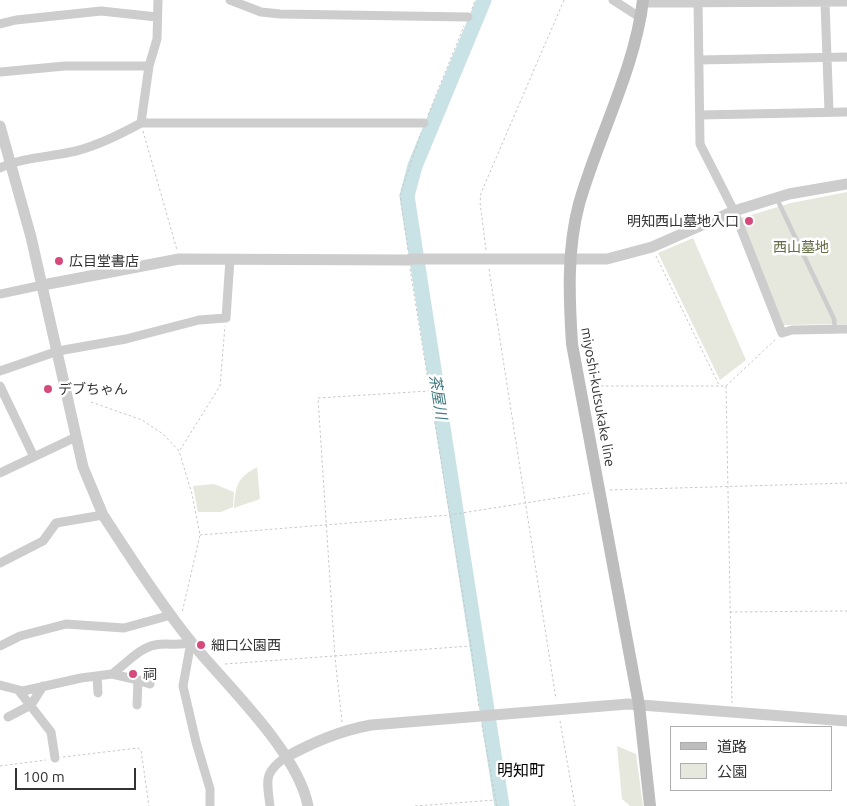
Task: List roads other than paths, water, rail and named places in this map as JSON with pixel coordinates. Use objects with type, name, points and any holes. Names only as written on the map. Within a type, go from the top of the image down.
[{"type":"main road","name":"miyoshi-kutsukake line","points":[[643,2],[641,18],[629,60],[580,203],[570,260],[572,344],[639,704],[650,806]]},
{"type":"street","points":[[141,123],[149,66],[157,39],[158,0]]},
{"type":"street","points":[[230,0],[262,12],[280,14],[468,17]]},
{"type":"street","points":[[613,0],[641,18]]},
{"type":"street","points":[[643,2],[847,2]]},
{"type":"street","points":[[698,2],[700,144],[734,211],[782,334],[792,330],[847,328]]},
{"type":"street","points":[[825,2],[829,112]]},
{"type":"street","points":[[0,24],[16,20],[101,11],[157,17]]},
{"type":"street","points":[[699,60],[847,57]]},
{"type":"street","points":[[0,72],[65,66],[149,66]]},
{"type":"street","points":[[700,115],[847,112]]},
{"type":"street","points":[[0,168],[11,163],[78,151],[116,136],[141,123],[424,123]]},
{"type":"street","points":[[0,128],[43,285],[83,466],[103,515],[191,642],[286,756],[302,788],[308,806]]},
{"type":"street","points":[[0,294],[179,259],[607,260],[652,248],[734,211],[776,198],[847,184]]},
{"type":"street","points":[[0,371],[58,351],[126,339],[199,320],[226,318],[230,259]]},
{"type":"street","points":[[0,386],[34,457]]},
{"type":"street","points":[[0,473],[76,437]]},
{"type":"street","points":[[0,563],[43,541],[56,523],[103,515]]},
{"type":"street","points":[[0,646],[20,636],[66,624],[124,628],[174,619]]},
{"type":"street","points":[[112,674],[148,647],[159,644],[179,646],[191,642]]},
{"type":"street","points":[[191,642],[184,686],[196,742],[210,789],[210,806]]},
{"type":"street","points":[[0,685],[19,691],[112,674],[150,684]]},
{"type":"street","points":[[97,676],[98,693]]},
{"type":"street","points":[[136,705],[138,680]]},
{"type":"street","points":[[8,717],[31,705],[43,686]]},
{"type":"street","points":[[19,691],[50,732],[55,758]]},
{"type":"street","points":[[270,806],[267,776],[273,765],[316,740],[343,730],[371,725],[639,704],[847,721]]},
{"type":"lane","points":[[776,198],[834,319],[835,329]]},
{"type":"waterway","name":"茶屋川","points":[[484,0],[415,166],[407,196],[502,806]]},
{"type":"place","name":"明知西山墓地入口","points":[[749,221]]},
{"type":"place","name":"広目堂書店","points":[[59,261]]},
{"type":"place","name":"デブちゃん","points":[[48,389]]},
{"type":"place","name":"細口公園西","points":[[201,645]]},
{"type":"place","name":"祠","points":[[133,674]]},
{"type":"district","name":"明知町","points":[[521,771]]},
{"type":"park label","name":"西山墓地","points":[[801,247]]}]
